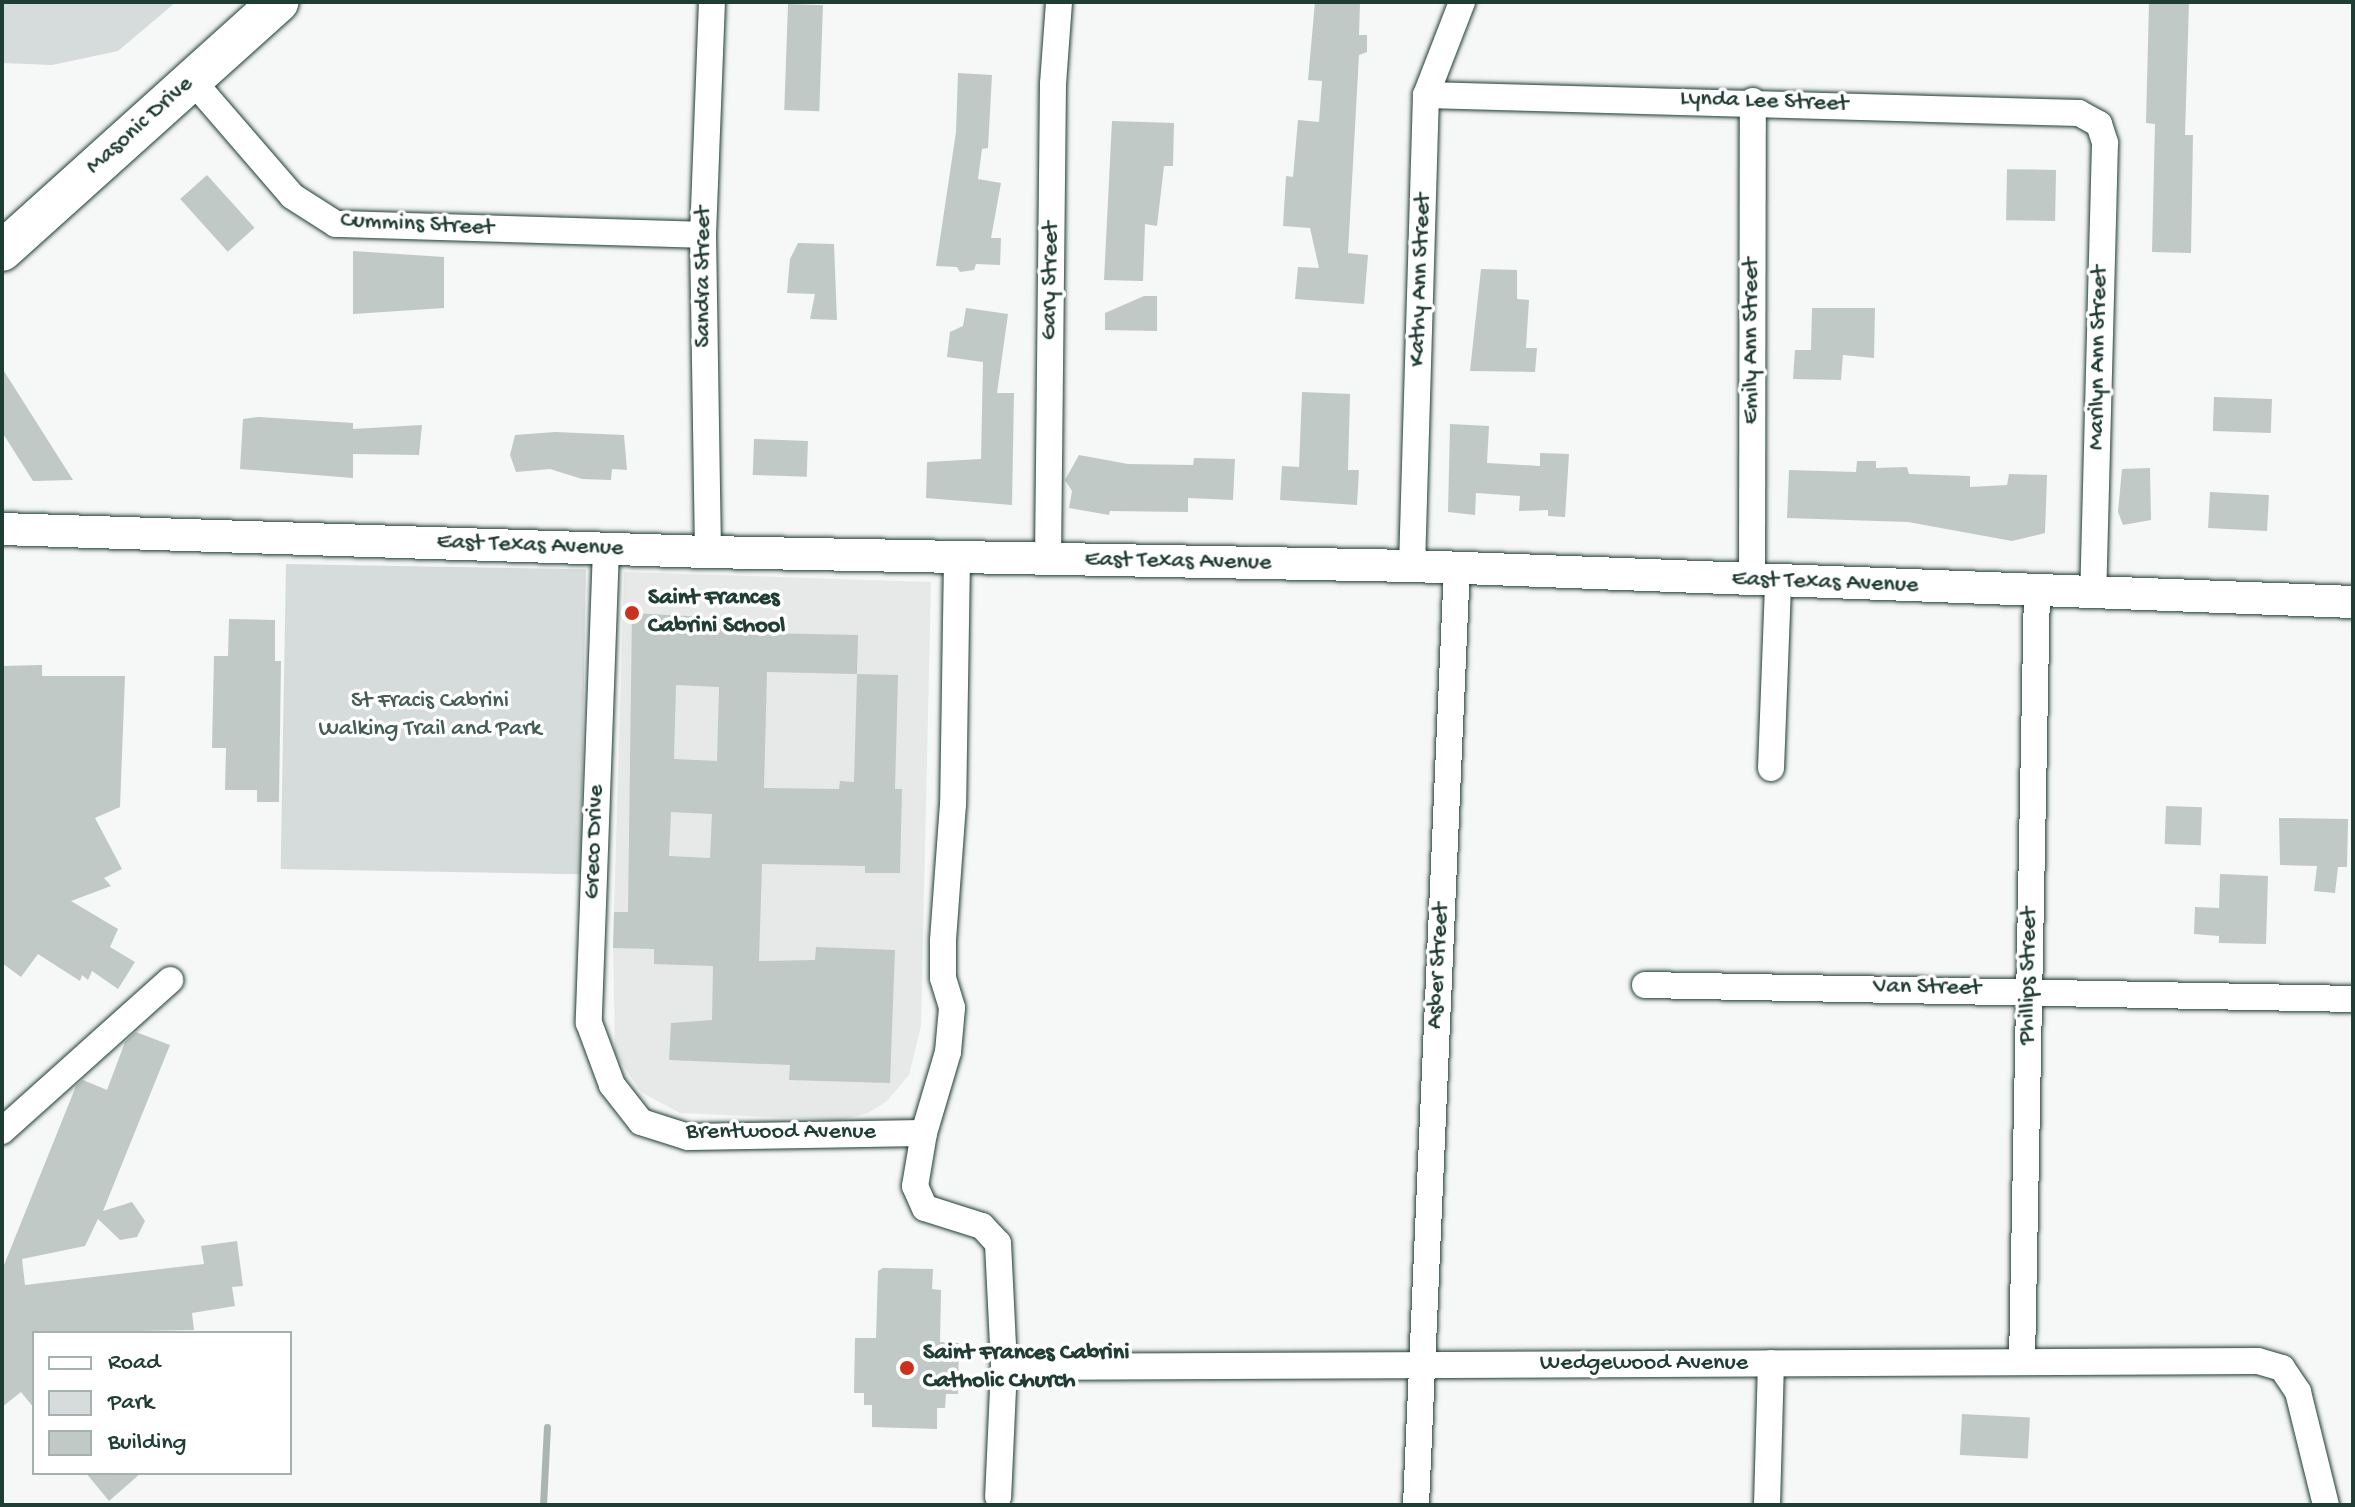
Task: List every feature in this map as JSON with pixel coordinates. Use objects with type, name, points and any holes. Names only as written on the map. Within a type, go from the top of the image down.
[{"type":"main road","name":"Masonic Drive","points":[[2,251],[279,2]]},
{"type":"street","name":"Sandra Street","points":[[708,552],[703,235],[712,2]]},
{"type":"street","name":"Gary Street","points":[[1048,560],[1053,84],[1059,2]]},
{"type":"street","name":"Kathy Ann Street","points":[[1412,566],[1426,95],[1462,2]]},
{"type":"street","name":"Cummins Street","points":[[192,80],[292,196],[336,224],[703,235]]},
{"type":"street","name":"Lynda Lee Street","points":[[1426,95],[1753,101],[2079,113],[2099,124]]},
{"type":"street","name":"Emily Ann Street","points":[[1753,101],[1765,582]]},
{"type":"street","name":"Marilyn Ann Street","points":[[2093,592],[2105,143],[2099,124]]},
{"type":"street","name":"East Texas Avenue","points":[[2,529],[708,552],[1457,567],[1765,582],[2353,602]]},
{"type":"street","name":"Greco Drive","points":[[606,549],[589,1023],[612,1085],[641,1122]]},
{"type":"street","points":[[957,558],[954,789],[943,941],[943,978],[952,1008],[948,1052],[924,1133],[915,1186],[925,1208],[982,1226],[998,1243],[1003,1267],[1004,1367],[998,1497]]},
{"type":"street","name":"Asber Street","points":[[1416,1505],[1457,567]]},
{"type":"street","points":[[1765,582],[1771,768]]},
{"type":"street","name":"Phillips Street","points":[[2022,1362],[2037,589]]},
{"type":"street","points":[[2,1131],[170,980]]},
{"type":"street","name":"Van Street","points":[[1645,985],[2029,990],[2353,999]]},
{"type":"street","name":"Brentwood Avenue","points":[[641,1122],[688,1137],[924,1133]]},
{"type":"street","name":"Wedgewood Avenue","points":[[1004,1367],[2258,1361],[2282,1368],[2298,1392],[2326,1505]]},
{"type":"street","points":[[1767,1505],[1771,1363]]},
{"type":"shaded area","points":[[624,572],[931,582],[921,1026],[909,1075],[887,1101],[868,1113],[841,1120],[680,1113],[641,1092],[615,1053],[613,948]]},
{"type":"green space","points":[[2,2],[176,2],[118,51],[52,65],[2,63]]},
{"type":"green space","name":"St Fracis Cabrini Walking Trail and Park","points":[[286,564],[586,569],[581,874],[281,869]]},
{"type":"building","points":[[1315,2],[1360,2],[1359,35],[1367,35],[1367,52],[1359,55],[1348,253],[1368,255],[1364,304],[1295,299],[1298,267],[1319,268],[1310,228],[1283,226],[1286,176],[1293,177],[1298,120],[1319,122],[1322,81],[1308,80]]},
{"type":"building","points":[[2149,2],[2189,2],[2185,135],[2193,135],[2191,253],[2152,252],[2155,124],[2146,123]]},
{"type":"building","points":[[788,4],[823,5],[819,111],[784,110]]},
{"type":"building","points":[[958,73],[992,75],[988,148],[982,149],[978,179],[1001,183],[991,238],[1001,238],[1000,265],[976,264],[974,270],[960,272],[957,267],[936,266],[956,132]]},
{"type":"building","points":[[1112,121],[1174,123],[1173,166],[1164,166],[1157,226],[1145,224],[1143,281],[1104,280]]},
{"type":"building","points":[[2007,169],[2056,170],[2055,221],[2006,220]]},
{"type":"building","points":[[207,175],[255,228],[228,252],[180,199]]},
{"type":"building","points":[[798,243],[834,244],[837,320],[810,319],[815,294],[787,293],[790,259]]},
{"type":"building","points":[[353,251],[444,257],[444,308],[353,314]]},
{"type":"building","points":[[1481,269],[1517,270],[1517,299],[1529,300],[1526,348],[1537,348],[1535,372],[1470,371]]},
{"type":"building","points":[[1144,296],[1157,296],[1157,331],[1105,330],[1105,313]]},
{"type":"building","points":[[966,308],[1008,314],[997,393],[1014,393],[1012,505],[926,498],[927,462],[981,459],[983,362],[947,357],[950,332],[963,326]]},
{"type":"building","points":[[1812,308],[1875,308],[1874,358],[1843,355],[1841,380],[1793,379],[1795,350],[1811,350]]},
{"type":"building","points":[[2,368],[73,480],[33,481],[2,432]]},
{"type":"building","points":[[1302,392],[1350,394],[1348,470],[1359,470],[1357,505],[1280,500],[1282,466],[1299,467]]},
{"type":"building","points":[[2214,397],[2272,399],[2271,433],[2213,431]]},
{"type":"building","points":[[258,417],[353,423],[353,429],[422,425],[419,455],[353,454],[353,478],[240,469],[243,419]]},
{"type":"building","points":[[1450,424],[1489,426],[1487,463],[1540,466],[1540,453],[1569,454],[1565,517],[1548,516],[1548,510],[1519,511],[1520,496],[1476,493],[1475,515],[1448,512]]},
{"type":"building","points":[[555,432],[624,435],[627,470],[612,469],[611,480],[582,479],[550,469],[516,472],[510,455],[515,435]]},
{"type":"building","points":[[754,439],[808,441],[807,477],[753,475]]},
{"type":"building","points":[[1079,455],[1128,464],[1193,465],[1194,458],[1235,459],[1233,500],[1188,498],[1188,512],[1110,511],[1109,515],[1069,508],[1072,491],[1065,480]]},
{"type":"building","points":[[1857,461],[1876,461],[1876,468],[1907,467],[1909,474],[1970,476],[1970,487],[2007,485],[2009,474],[2047,475],[2045,533],[2012,541],[1908,522],[1787,518],[1789,470],[1856,472]]},
{"type":"building","points":[[2150,468],[2151,520],[2123,525],[2118,512],[2122,469]]},
{"type":"building","points":[[2210,492],[2269,495],[2267,531],[2208,528]]},
{"type":"building","points":[[632,613],[762,620],[762,633],[858,635],[857,674],[898,675],[895,789],[902,789],[900,873],[865,873],[865,866],[762,864],[759,961],[815,960],[816,947],[895,950],[890,1083],[789,1080],[790,1065],[669,1060],[671,1023],[712,1020],[713,966],[654,964],[654,949],[613,948],[614,912],[628,912]],"holes":[[[767,672],[857,674],[854,782],[840,781],[839,789],[764,788]],[[676,685],[719,687],[717,761],[674,759]],[[671,812],[712,814],[710,858],[669,856]]]},
{"type":"building","points":[[229,619],[275,620],[275,661],[281,661],[279,802],[257,802],[257,790],[225,790],[226,748],[212,748],[214,656],[228,656]]},
{"type":"building","points":[[42,665],[42,676],[125,676],[120,807],[95,818],[122,869],[104,878],[111,886],[71,901],[118,929],[110,947],[135,962],[118,989],[92,971],[88,980],[82,975],[80,981],[38,954],[21,977],[2,963],[2,666]]},
{"type":"building","points":[[2166,806],[2202,807],[2201,845],[2165,844]]},
{"type":"building","points":[[2279,818],[2348,819],[2347,867],[2338,867],[2335,893],[2314,891],[2317,866],[2280,865]]},
{"type":"building","points":[[2220,874],[2268,876],[2266,944],[2219,943],[2219,936],[2194,934],[2195,907],[2219,908]]},
{"type":"building","points":[[136,1032],[170,1045],[103,1211],[132,1202],[145,1221],[137,1237],[120,1240],[98,1219],[85,1246],[22,1259],[25,1285],[204,1264],[201,1246],[237,1241],[243,1286],[232,1287],[235,1306],[192,1313],[194,1330],[32,1331],[32,1406],[21,1392],[2,1407],[2,1270],[76,1086],[83,1080],[107,1090],[125,1042]]},
{"type":"building","name":"Saint Frances Cabrini Catholic Church","points":[[883,1268],[933,1269],[932,1289],[941,1290],[940,1342],[959,1343],[958,1394],[946,1394],[945,1408],[937,1408],[937,1429],[872,1427],[872,1405],[864,1405],[864,1393],[854,1393],[855,1338],[876,1338],[878,1271]]},
{"type":"building","points":[[1962,1414],[2030,1418],[2028,1459],[1960,1455]]},
{"type":"building","points":[[88,1475],[139,1475],[109,1501]]},
{"type":"waterway","points":[[543,1505],[547,1427]]},
{"type":"place","name":"Saint Frances Cabrini School","points":[[632,613]]},
{"type":"place","name":"Saint Frances Cabrini Catholic Church","points":[[907,1368]]}]
